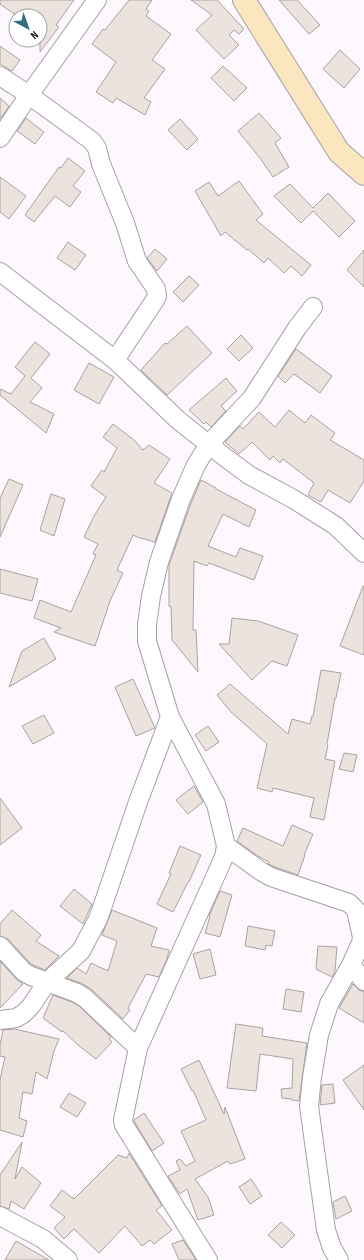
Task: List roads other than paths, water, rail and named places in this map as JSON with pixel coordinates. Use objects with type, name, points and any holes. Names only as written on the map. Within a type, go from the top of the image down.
[{"type":"main road","points":[[244,0],[339,152],[364,174]]},
{"type":"street","points":[[0,138],[97,0]]},
{"type":"street","points":[[0,76],[29,95],[92,141],[97,148],[101,164],[125,223],[136,261],[156,290],[157,296],[155,300],[116,360]]},
{"type":"street","points":[[0,272],[116,360],[178,420],[249,475],[295,500],[336,526],[364,553]]},
{"type":"street","points":[[208,1260],[124,1125],[123,1114],[138,1048],[224,857],[226,846],[216,804],[170,717],[147,641],[147,626],[151,596],[159,562],[181,498],[196,465],[209,444],[249,401],[297,328],[313,307]]},
{"type":"street","points":[[0,1020],[16,1018],[23,1014],[31,1006],[47,982],[81,951],[98,919],[138,802],[170,717]]},
{"type":"street","points":[[226,846],[262,872],[349,903],[356,910],[362,943],[331,1000],[319,1035],[309,1106],[326,1230],[332,1248],[339,1260]]},
{"type":"street","points":[[0,946],[24,972],[85,998],[138,1048]]},
{"type":"street","points":[[351,965],[364,981]]},
{"type":"street","points":[[0,1216],[43,1239],[68,1260]]}]
